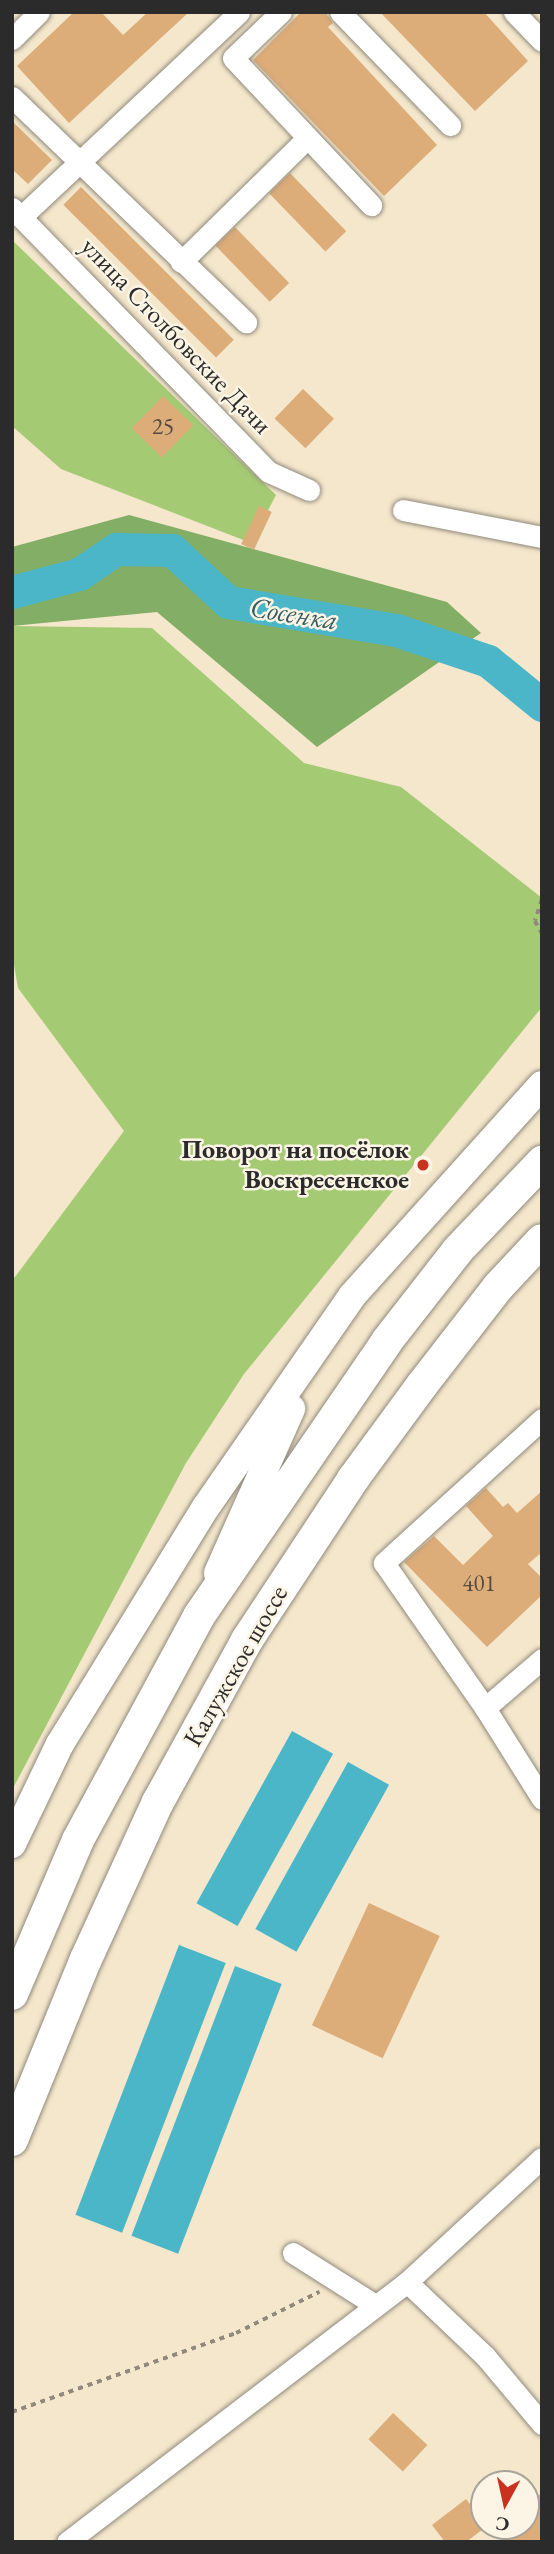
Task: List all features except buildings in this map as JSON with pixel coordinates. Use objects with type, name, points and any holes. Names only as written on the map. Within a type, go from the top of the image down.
[{"type":"highway","name":"Калужское шоссе","points":[[12,1994],[78,1840],[199,1616],[387,1341],[458,1250],[542,1162]]},
{"type":"highway","name":"Калужское шоссе","points":[[12,2140],[86,1959],[158,1802],[247,1640],[352,1479],[498,1287],[542,1240]]},
{"type":"main road","points":[[12,1844],[60,1744],[199,1519],[352,1296],[542,1085]]},
{"type":"main road","points":[[199,1616],[325,1336]]},
{"type":"street","points":[[12,39],[39,12]]},
{"type":"street","points":[[17,213],[79,164],[239,12]]},
{"type":"street","points":[[233,58],[281,12]]},
{"type":"street","points":[[340,12],[450,125]]},
{"type":"street","points":[[514,12],[542,41]]},
{"type":"street","points":[[208,41],[233,58],[371,205]]},
{"type":"street","points":[[12,97],[246,322]]},
{"type":"street","points":[[181,262],[307,138]]},
{"type":"street","name":"улица Столбовские Дачи","points":[[17,213],[269,472],[309,490]]},
{"type":"street","points":[[404,510],[542,537]]},
{"type":"street","points":[[542,1419],[384,1563],[485,1708],[542,1800]]},
{"type":"street","points":[[485,1708],[542,1659]]},
{"type":"street","points":[[67,2542],[407,2282],[542,2158]]},
{"type":"street","points":[[293,2253],[375,2305]]},
{"type":"street","points":[[407,2282],[485,2356],[542,2424]]},
{"type":"path","points":[[542,900],[535,921],[542,933]]},
{"type":"path","points":[[12,2412],[236,2333],[339,2282]]},
{"type":"green space","points":[[12,240],[276,495],[251,543],[61,469],[12,426]]},
{"type":"green space","points":[[129,515],[447,602],[481,633],[317,747],[157,612],[12,626],[12,547]]},
{"type":"green space","points":[[12,626],[152,628],[304,763],[401,787],[542,898],[542,1007],[244,1374],[186,1463],[12,1790],[12,1281],[124,1131],[18,988],[12,953]]},
{"type":"water","points":[[292,1731],[333,1754],[238,1926],[196,1903]]},
{"type":"water","points":[[348,1762],[389,1785],[297,1952],[255,1929]]},
{"type":"water","points":[[179,1945],[226,1963],[122,2233],[75,2215]]},
{"type":"water","points":[[235,1966],[282,1984],[178,2254],[131,2236]]},
{"type":"waterway","name":"Сосенка","points":[[12,592],[79,574],[116,549],[172,550],[228,602],[396,630],[488,661],[542,705]]},
{"type":"place","name":"Поворот на посёлок Воскресенское","points":[[423,1165]]}]
